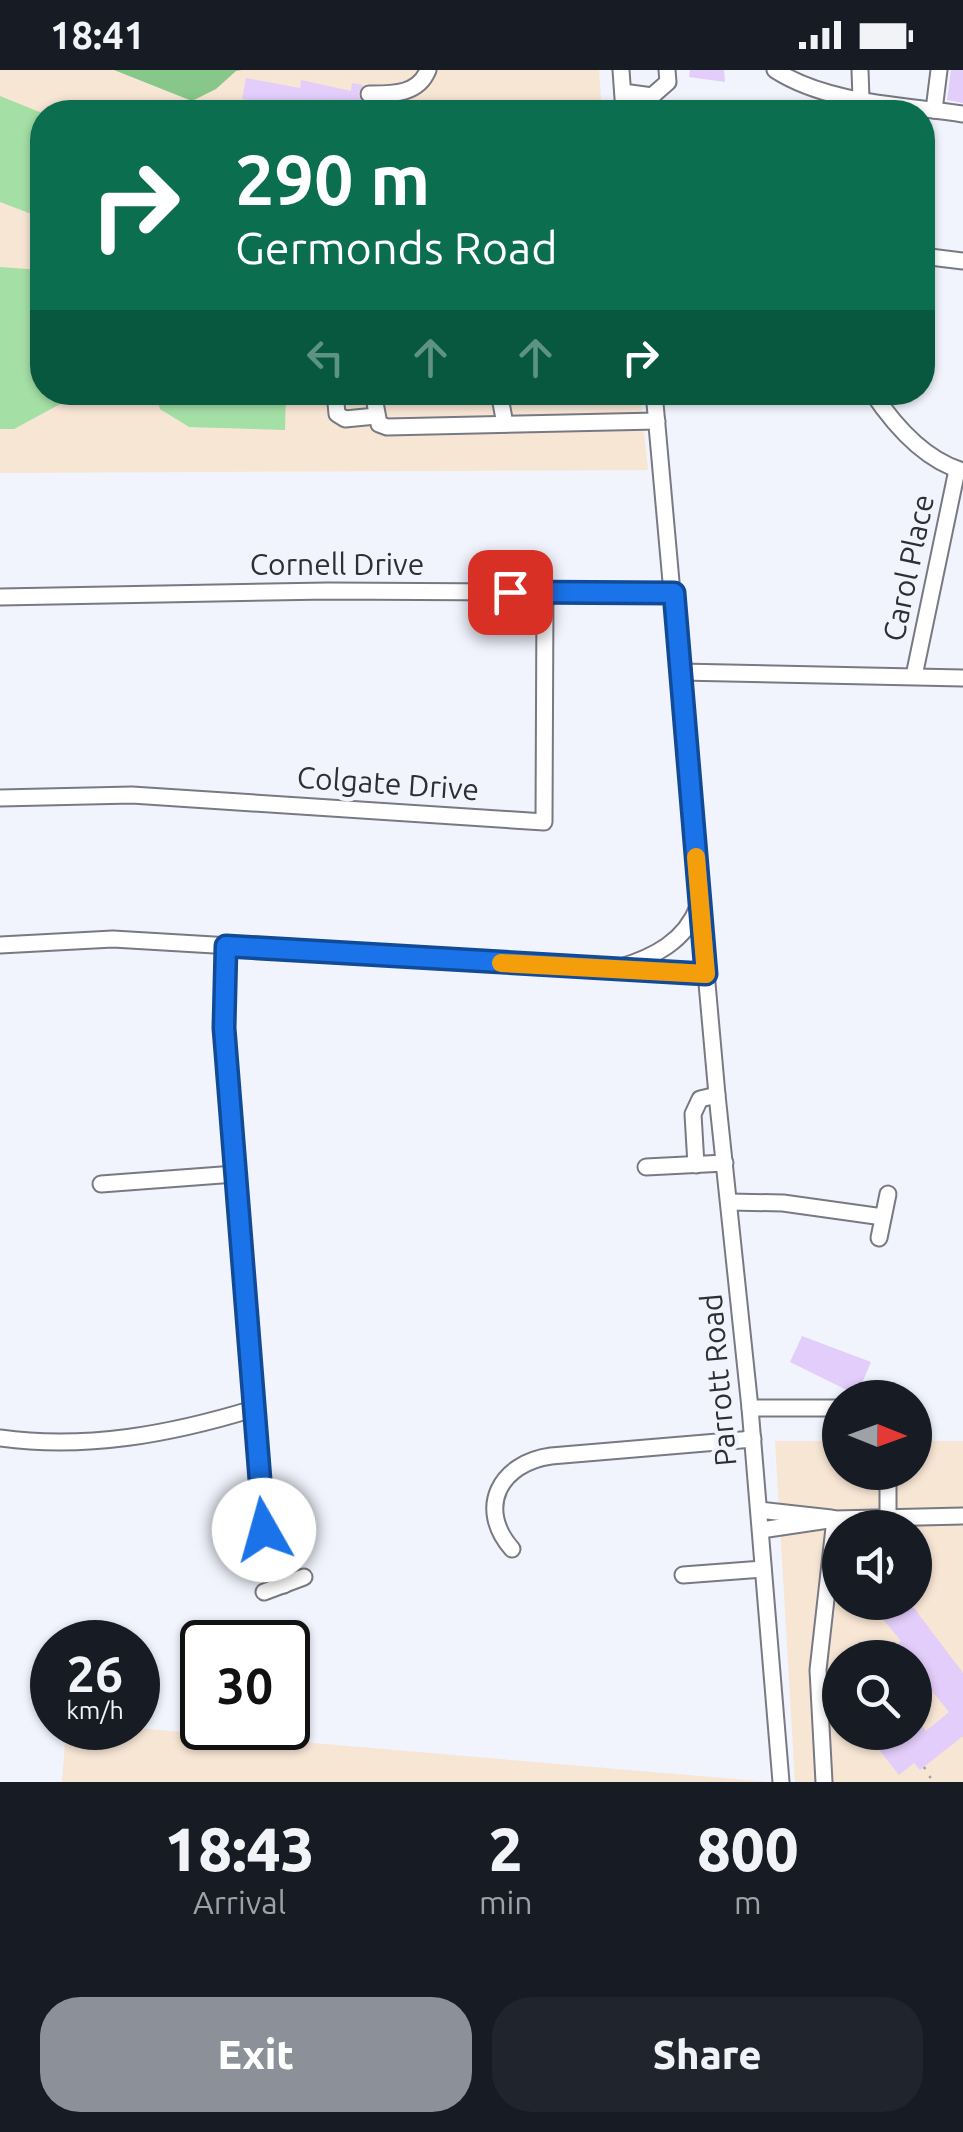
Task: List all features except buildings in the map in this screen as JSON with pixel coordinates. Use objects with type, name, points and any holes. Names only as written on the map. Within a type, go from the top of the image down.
[{"type":"street","points":[[369,94],[411,90],[423,82],[428,70]]},
{"type":"street","points":[[621,70],[623,100]]},
{"type":"street","points":[[622,92],[652,96],[668,82],[667,70]]},
{"type":"street","points":[[776,70],[817,88],[868,100]]},
{"type":"street","points":[[816,70],[817,88]]},
{"type":"street","points":[[860,70],[861,99]]},
{"type":"street","points":[[935,100],[938,70]]},
{"type":"street","points":[[935,110],[963,114]]},
{"type":"street","points":[[935,258],[963,262]]},
{"type":"street","points":[[336,405],[337,414],[345,419],[376,416]]},
{"type":"street","points":[[375,405],[380,424],[387,427],[657,421]]},
{"type":"street","points":[[502,405],[506,424]]},
{"type":"street","name":"Parrott Road","points":[[655,405],[717,1095],[750,1408],[781,1782]]},
{"type":"street","points":[[881,405],[913,442],[960,471]]},
{"type":"street","name":"Carol Place","points":[[914,676],[960,471]]},
{"type":"street","name":"Cornell Drive","points":[[0,597],[328,591],[674,593]]},
{"type":"street","name":"Colgate Drive","points":[[0,798],[132,795],[544,822],[546,593]]},
{"type":"street","points":[[680,672],[963,678]]},
{"type":"street","points":[[609,970],[645,959],[668,946],[692,922],[700,898]]},
{"type":"street","points":[[0,945],[96,939],[706,974]]},
{"type":"street","points":[[226,946],[224,1016],[262,1522],[284,1585]]},
{"type":"street","points":[[696,1164],[693,1114],[700,1099],[717,1095]]},
{"type":"street","points":[[646,1167],[725,1162]]},
{"type":"street","points":[[101,1184],[235,1174]]},
{"type":"street","points":[[878,1238],[888,1194]]},
{"type":"street","points":[[730,1202],[783,1203],[883,1216]]},
{"type":"street","points":[[750,1408],[822,1408]]},
{"type":"street","points":[[0,1438],[72,1442],[163,1434],[253,1409]]},
{"type":"street","points":[[512,1549],[499,1532],[494,1508],[503,1484],[526,1462],[551,1456],[752,1439]]},
{"type":"street","points":[[759,1510],[822,1517]]},
{"type":"street","points":[[932,1517],[963,1516]]},
{"type":"street","points":[[761,1530],[822,1522]]},
{"type":"street","points":[[684,1575],[764,1569]]},
{"type":"street","points":[[264,1592],[304,1577]]},
{"type":"street","points":[[824,1620],[818,1670],[824,1782]]},
{"type":"path","points":[[924,1767],[934,1782]]},
{"type":"shaded area","points":[[0,70],[599,70],[601,100],[30,100],[30,405],[641,405],[648,470],[0,473]]},
{"type":"shaded area","points":[[775,1441],[822,1441],[822,1490],[932,1490],[932,1441],[963,1441],[963,1782],[795,1782]]},
{"type":"shaded area","points":[[160,1730],[180,1732],[180,1750],[310,1750],[310,1743],[770,1782],[62,1782],[64,1750],[160,1750]]},
{"type":"green space","points":[[114,70],[242,70],[216,89],[189,100]]},
{"type":"green space","points":[[0,96],[30,108],[30,213],[0,202]]},
{"type":"green space","points":[[0,267],[30,269],[30,405],[58,405],[14,429],[0,429]]},
{"type":"green space","points":[[159,405],[286,405],[285,430],[189,427]]},
{"type":"slow traffic","points":[[501,963],[706,974],[696,857]]},
{"type":"route","points":[[264,1530],[224,1028],[226,946],[706,974],[674,593],[510,592]]}]
